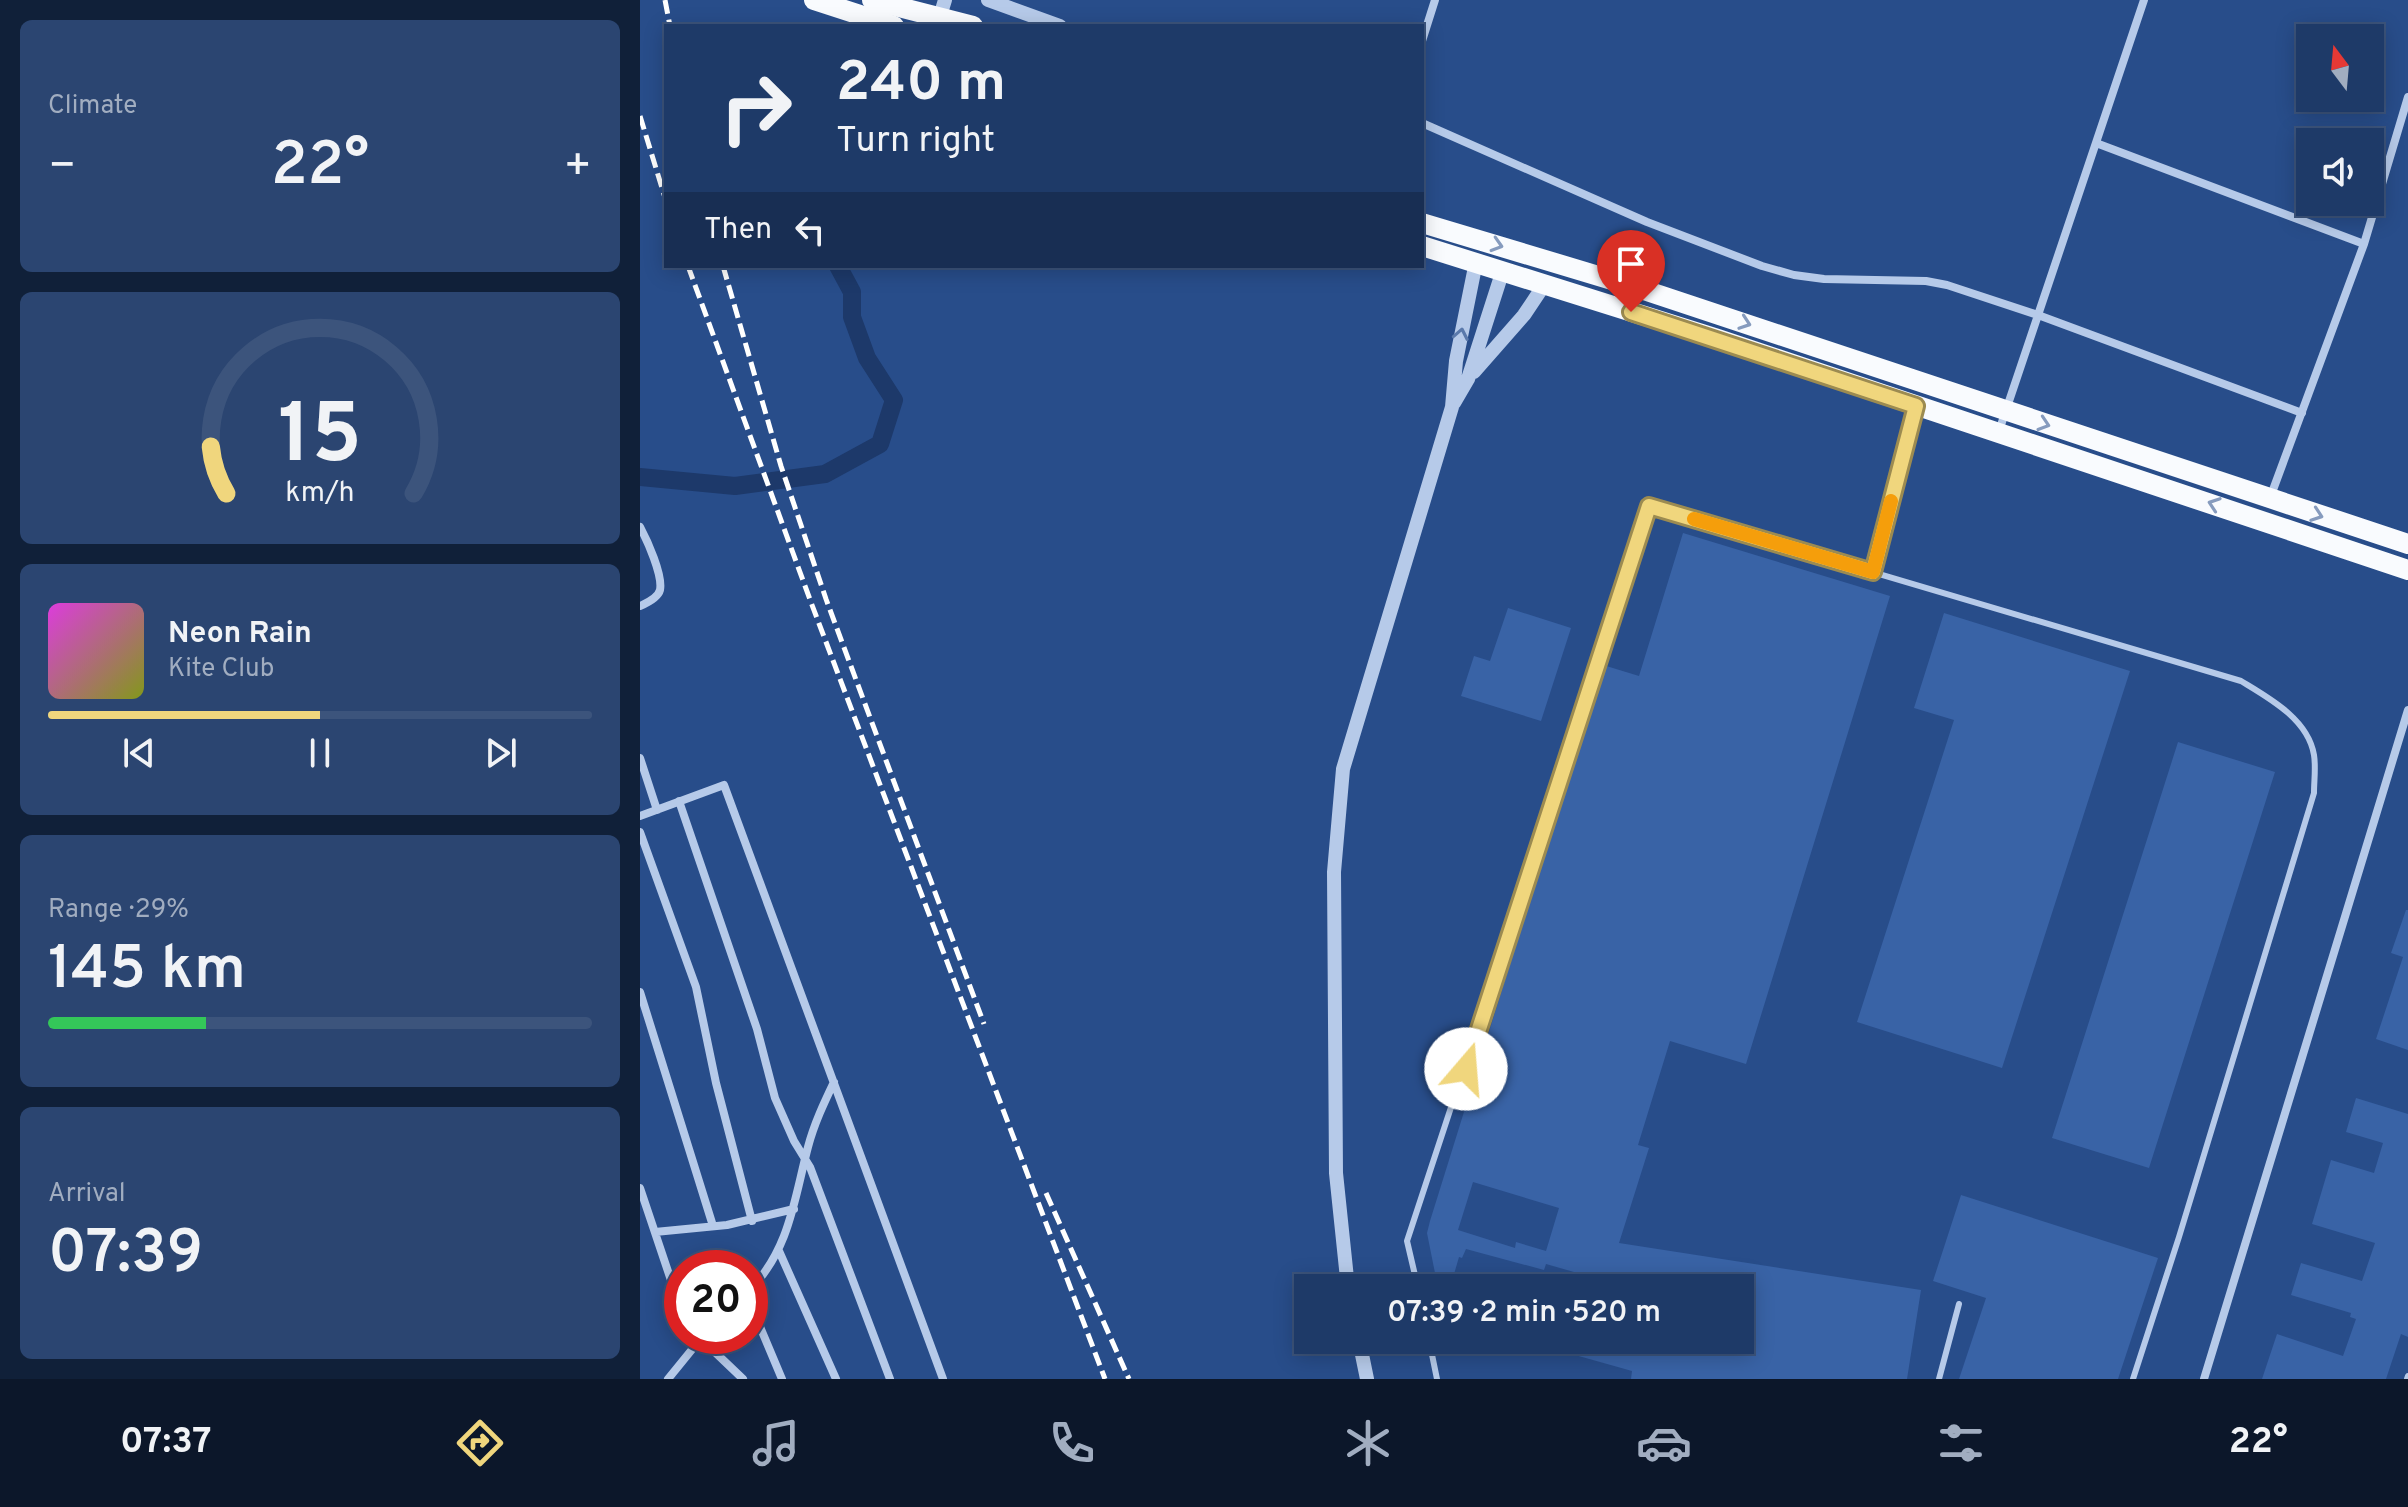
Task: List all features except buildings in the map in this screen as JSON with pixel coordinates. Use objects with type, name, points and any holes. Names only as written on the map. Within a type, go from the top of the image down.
[{"type":"main road","points":[[814,0],[888,24]]},
{"type":"main road","points":[[872,0],[965,24]]},
{"type":"main road","points":[[1424,224],[1635,287],[2408,544]]},
{"type":"main road","points":[[1424,247],[1718,339],[2408,570]]},
{"type":"street","points":[[938,24],[945,0]]},
{"type":"street","points":[[988,0],[1054,24]]},
{"type":"street","points":[[1424,35],[1435,0]]},
{"type":"street","points":[[1999,432],[2144,0]]},
{"type":"street","points":[[2270,499],[2364,244],[2408,97]]},
{"type":"street","points":[[1424,124],[1647,222],[1762,266],[1794,275],[1835,280],[1937,283],[2038,315],[2302,413]]},
{"type":"street","points":[[2096,143],[2364,244]]},
{"type":"street","points":[[1347,1274],[1336,1157],[1334,872],[1343,769],[1452,407],[1456,361],[1476,262]]},
{"type":"street","points":[[1468,379],[1503,270]]},
{"type":"street","points":[[1452,407],[1468,379],[1524,315],[1544,285]]},
{"type":"street","points":[[640,527],[658,574],[660,591],[655,598],[640,606]]},
{"type":"street","points":[[2204,1379],[2408,710]]},
{"type":"street","points":[[640,758],[657,810]]},
{"type":"street","points":[[640,816],[724,785],[943,1379]]},
{"type":"street","points":[[679,801],[757,1029],[775,1098],[794,1141],[806,1158],[890,1379]]},
{"type":"street","points":[[640,832],[696,987],[716,1083],[752,1221]]},
{"type":"street","points":[[640,992],[713,1226]]},
{"type":"street","points":[[768,1271],[794,1209],[813,1131],[834,1082]]},
{"type":"street","points":[[640,1188],[664,1259]]},
{"type":"street","points":[[655,1232],[752,1221],[794,1209]]},
{"type":"street","points":[[779,1251],[836,1379]]},
{"type":"street","points":[[768,1346],[782,1379]]},
{"type":"street","points":[[668,1379],[687,1354]]},
{"type":"street","points":[[717,1354],[743,1379]]},
{"type":"street","points":[[1362,1354],[1367,1379]]},
{"type":"lane","points":[[1873,572],[1916,406]]},
{"type":"lane","points":[[1415,1274],[1407,1241],[1649,506],[2241,681],[2279,704],[2304,732],[2314,754],[2314,793],[2184,1223],[2133,1379]]},
{"type":"lane","points":[[1939,1379],[1959,1304]]},
{"type":"lane","points":[[1432,1354],[1437,1379]]},
{"type":"waterway","points":[[640,477],[735,486],[825,474],[880,444],[894,400],[867,358],[852,317],[852,292],[839,268]]},
{"type":"railway","points":[[665,0],[670,24]]},
{"type":"railway","points":[[640,116],[664,194]]},
{"type":"railway","points":[[689,268],[812,605],[1105,1379]]},
{"type":"railway","points":[[724,268],[781,466],[826,599],[984,1024]]},
{"type":"railway","points":[[1046,1193],[1129,1379]]},
{"type":"slow traffic","points":[[1694,519],[1873,572],[1891,501]]},
{"type":"route","points":[[1466,1069],[1649,506],[1873,572],[1916,406],[1631,312]]}]
